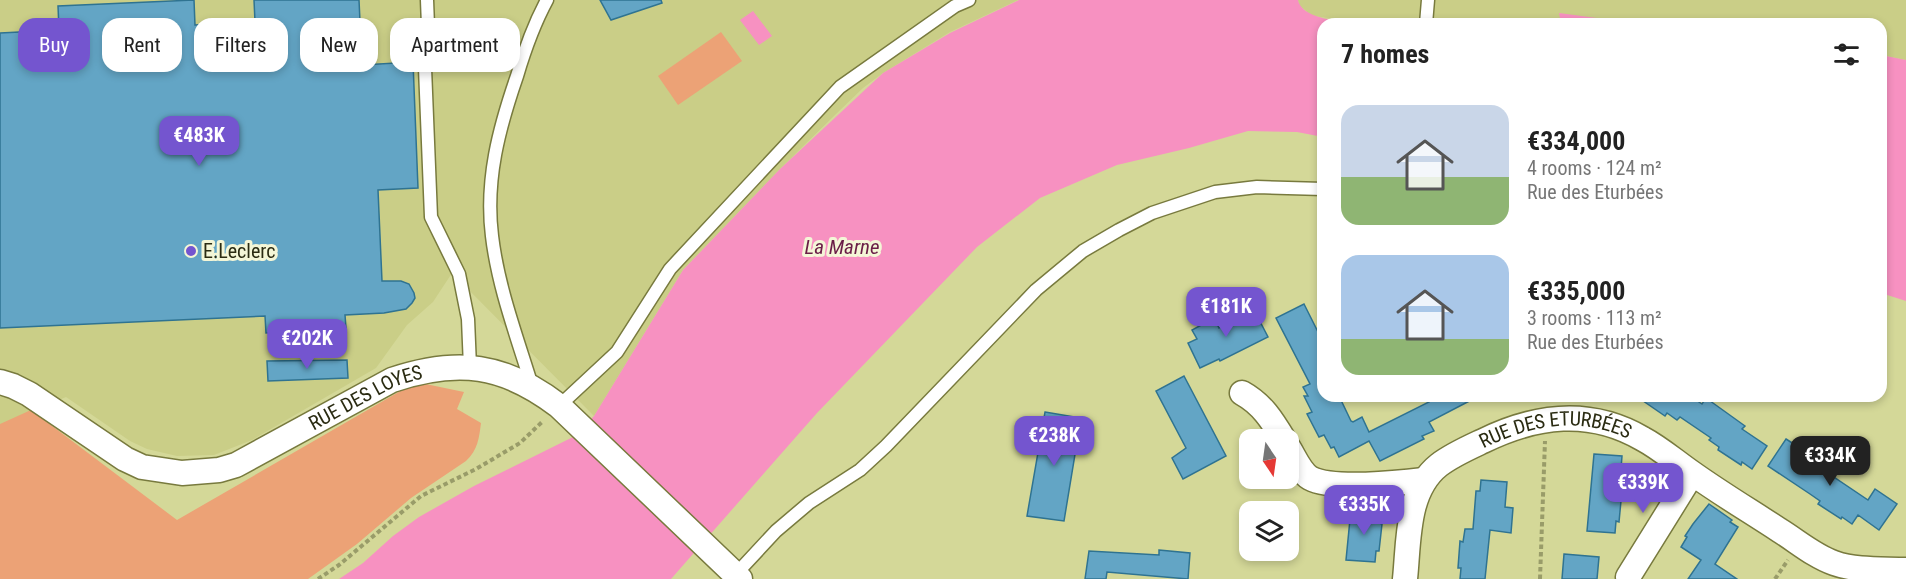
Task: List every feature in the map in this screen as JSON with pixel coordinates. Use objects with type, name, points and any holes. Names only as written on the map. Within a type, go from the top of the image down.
[{"type":"street","name":"RUE DES LOYES","points":[[0,382],[29,394],[125,459],[142,467],[160,471],[197,473],[236,465],[392,380],[415,372],[470,368],[507,376],[532,387],[559,406],[738,577]]},
{"type":"street","points":[[1242,393],[1255,400],[1269,415],[1277,429]]},
{"type":"street","name":"RUE DES ETURBÉES","points":[[1405,579],[1411,516],[1424,480],[1439,464],[1472,447],[1523,424],[1545,419],[1597,420],[1618,427],[1644,439],[1692,474],[1819,555],[1865,573],[1906,570]]},
{"type":"street","points":[[1299,464],[1310,478],[1339,484],[1386,485],[1424,480]]},
{"type":"street","points":[[1628,577],[1692,474]]},
{"type":"lane","points":[[427,0],[429,52],[425,68],[431,217],[459,274],[468,319],[470,368]]},
{"type":"lane","points":[[532,387],[503,289],[492,237],[492,174],[502,120],[533,26],[548,0]]},
{"type":"lane","points":[[559,406],[617,352],[670,269],[840,87],[955,6],[969,0]]},
{"type":"lane","points":[[738,577],[776,531],[809,503],[860,470],[886,446],[1036,290],[1083,251],[1152,213],[1215,192],[1257,187],[1317,189]]},
{"type":"path","points":[[318,579],[339,565],[421,496],[476,469],[520,443],[559,406]]},
{"type":"path","points":[[1540,579],[1545,419]]},
{"type":"shaded area","points":[[0,0],[1018,0],[950,32],[883,73],[863,88],[836,114],[683,270],[594,416],[452,273],[433,302],[407,325],[376,368],[252,440],[214,455],[177,456],[147,449],[130,441],[66,397],[0,425]]},
{"type":"shaded area","points":[[1298,0],[1906,0],[1906,60],[1887,56],[1887,18],[1594,18],[1560,14],[1560,18],[1329,18],[1312,16],[1299,5]]},
{"type":"shaded area","points":[[721,32],[742,61],[678,105],[658,76]]},
{"type":"shaded area","points":[[416,382],[464,392],[457,409],[481,423],[479,439],[473,453],[466,461],[411,498],[357,544],[308,579],[0,579],[0,424],[31,410],[177,520]]},
{"type":"water","name":"La Marne","points":[[1019,0],[1298,0],[1302,8],[1321,18],[1317,18],[1317,136],[1297,132],[1248,131],[1117,165],[1040,198],[977,247],[817,413],[671,579],[339,579],[363,563],[393,536],[419,517],[474,486],[577,435],[594,416],[683,270],[780,169],[883,73],[950,33]]},
{"type":"water","points":[[753,11],[772,36],[759,45],[740,20]]},
{"type":"water","points":[[1559,13],[1597,18],[1560,18]]},
{"type":"water","points":[[1887,56],[1906,60],[1906,301],[1887,295]]},
{"type":"building","name":"E.Leclerc","points":[[194,0],[194,72],[288,72],[288,18],[255,18],[254,0],[359,0],[360,18],[300,18],[300,72],[378,72],[378,64],[390,63],[390,72],[413,72],[418,188],[378,190],[382,281],[401,281],[409,284],[415,298],[412,303],[406,309],[384,313],[345,315],[346,328],[266,333],[265,316],[0,328],[0,33],[18,32],[18,72],[90,72],[90,18],[58,18],[58,6]]},
{"type":"building","points":[[600,0],[661,0],[662,3],[611,20]]},
{"type":"building","points":[[1304,304],[1317,330],[1317,402],[1342,402],[1351,421],[1362,417],[1369,432],[1429,402],[1467,402],[1429,422],[1434,431],[1422,436],[1424,439],[1380,461],[1369,441],[1339,457],[1324,435],[1319,437],[1307,414],[1312,412],[1304,396],[1308,396],[1303,387],[1310,384],[1276,318]]},
{"type":"building","points":[[1254,310],[1268,337],[1220,361],[1219,359],[1200,368],[1188,343],[1197,339],[1192,330],[1214,318],[1219,328]]},
{"type":"building","points":[[347,360],[348,378],[268,381],[267,361]]},
{"type":"building","points":[[1184,376],[1226,456],[1183,479],[1172,458],[1186,448],[1156,391]]},
{"type":"building","points":[[1645,402],[1699,402],[1702,404],[1712,402],[1745,426],[1742,429],[1767,446],[1752,469],[1742,462],[1741,465],[1718,450],[1719,447],[1709,440],[1711,438],[1680,417],[1677,420],[1667,413],[1665,416]]},
{"type":"building","points":[[1045,412],[1081,418],[1064,521],[1027,516]]},
{"type":"building","points":[[1786,439],[1828,466],[1825,471],[1868,500],[1875,489],[1897,504],[1879,530],[1858,515],[1852,524],[1842,517],[1841,519],[1818,504],[1820,501],[1768,466]]},
{"type":"building","points":[[1594,454],[1622,456],[1621,469],[1624,469],[1619,522],[1616,521],[1615,533],[1587,531]]},
{"type":"building","points":[[1481,480],[1507,482],[1505,507],[1513,508],[1511,533],[1490,530],[1485,579],[1460,579],[1461,568],[1458,568],[1460,541],[1463,542],[1465,529],[1473,529],[1476,491],[1480,491]]},
{"type":"building","points":[[1709,504],[1738,527],[1715,564],[1737,579],[1688,579],[1701,560],[1681,547],[1687,537],[1685,536]]},
{"type":"building","points":[[1351,509],[1380,511],[1379,523],[1382,524],[1379,551],[1376,551],[1375,562],[1346,560]]},
{"type":"building","points":[[1159,550],[1190,553],[1188,579],[1107,572],[1106,579],[1085,579],[1089,551],[1159,555]]},
{"type":"building","points":[[1564,554],[1599,557],[1597,579],[1562,579]]},
{"type":"place","name":"E.Leclerc","points":[[191,251]]}]
